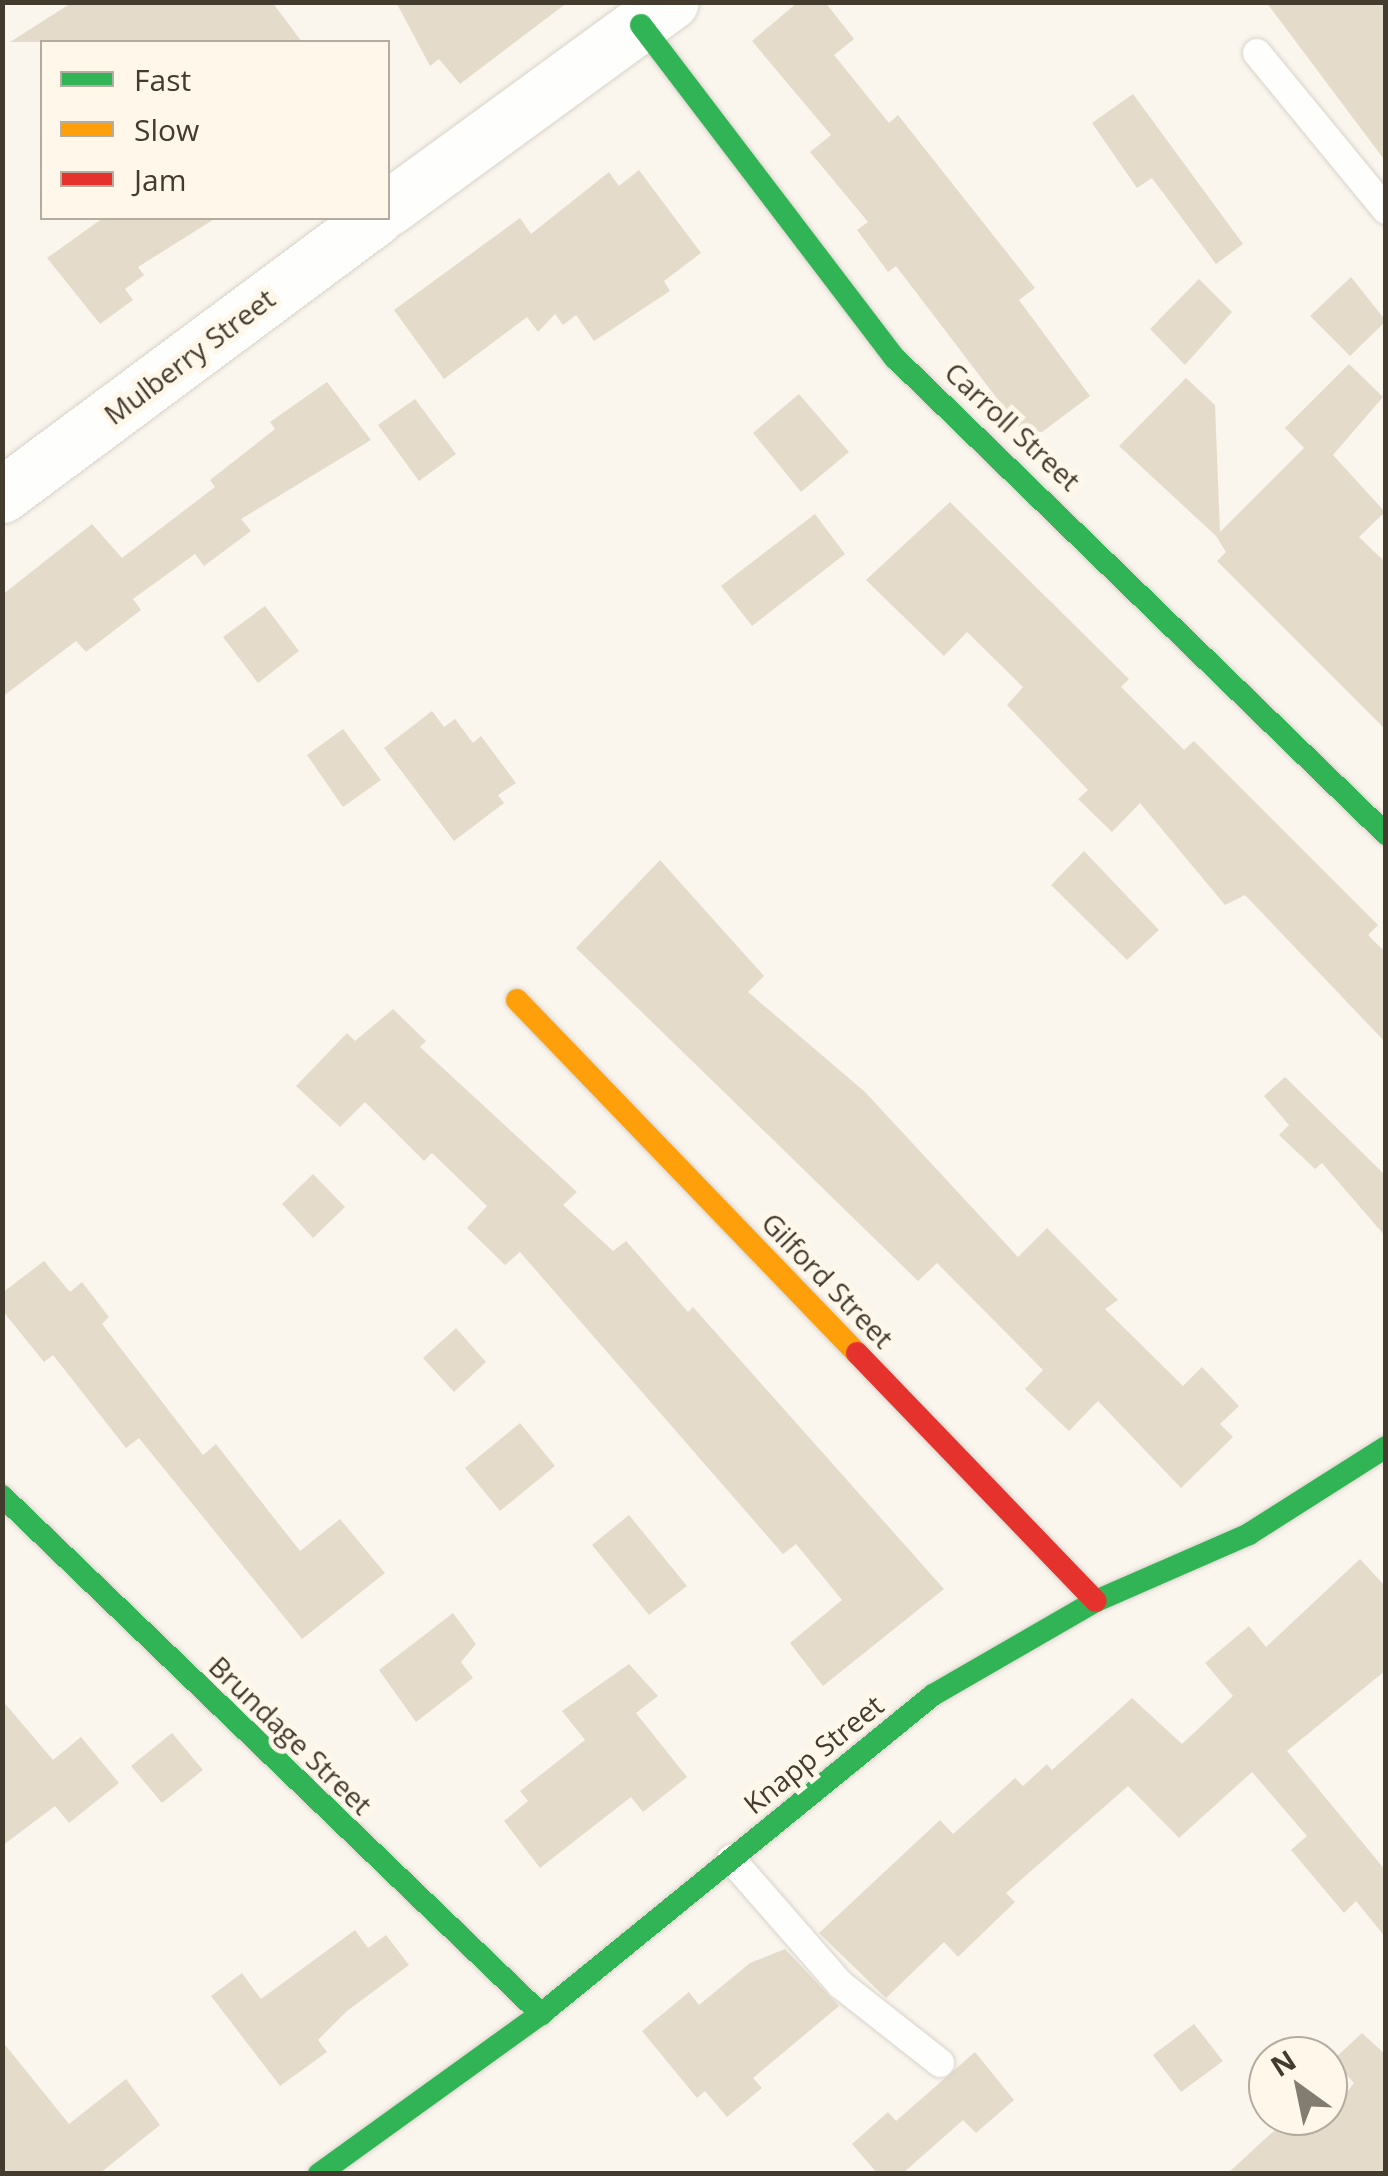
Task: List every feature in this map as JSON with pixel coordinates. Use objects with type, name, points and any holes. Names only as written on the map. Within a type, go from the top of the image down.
[{"type":"street","points":[[390,207],[656,14]]},
{"type":"street","name":"Carroll Street","points":[[656,14],[894,358],[1025,474],[1386,834]]},
{"type":"street","name":"Mulberry Street","points":[[2,495],[372,220]]},
{"type":"street","name":"Gilford Street","points":[[517,1000],[1096,1601]]},
{"type":"street","name":"Knapp Street","points":[[319,2174],[541,2014],[933,1695],[1096,1601],[1249,1534],[1386,1448]]},
{"type":"street","name":"Brundage Street","points":[[2,1496],[541,2014]]},
{"type":"lane","points":[[1257,52],[1386,210]]},
{"type":"lane","points":[[731,1859],[841,1985],[940,2063]]},
{"type":"building","points":[[73,2],[272,2],[300,40],[40,40],[10,42]]},
{"type":"building","points":[[396,2],[568,2],[460,84],[439,59],[430,66]]},
{"type":"building","points":[[798,2],[825,2],[854,39],[834,55],[889,123],[898,115],[1035,288],[1019,300],[1090,396],[1042,432],[1021,430],[896,266],[888,272],[857,230],[868,222],[810,152],[831,135],[752,41]]},
{"type":"building","points":[[1266,2],[1386,2],[1386,162]]},
{"type":"building","points":[[1133,94],[1243,244],[1216,264],[1152,178],[1137,188],[1092,123]]},
{"type":"building","points":[[639,170],[701,253],[664,281],[670,291],[594,341],[576,315],[563,325],[555,314],[538,332],[527,317],[444,379],[394,310],[520,218],[531,234],[609,172],[619,186]]},
{"type":"building","points":[[100,220],[213,220],[138,267],[144,275],[125,289],[133,300],[100,324],[47,258]]},
{"type":"building","points":[[1351,277],[1386,321],[1350,356],[1310,316]]},
{"type":"building","points":[[1199,279],[1232,312],[1185,365],[1150,329]]},
{"type":"building","points":[[1349,364],[1383,397],[1333,455],[1385,512],[1359,537],[1386,563],[1386,730],[1217,561],[1226,552],[1216,536],[1119,446],[1186,378],[1215,405],[1220,532],[1304,448],[1285,428]]},
{"type":"building","points":[[327,382],[371,440],[241,519],[251,531],[204,566],[195,554],[133,599],[141,610],[86,652],[76,641],[2,697],[2,595],[92,524],[122,558],[215,487],[210,480],[275,429],[270,422]]},
{"type":"building","points":[[799,394],[849,452],[801,492],[753,433]]},
{"type":"building","points":[[415,399],[456,454],[419,481],[378,425]]},
{"type":"building","points":[[950,502],[1129,679],[1121,687],[1184,750],[1194,741],[1378,925],[1368,935],[1386,953],[1386,1043],[1245,895],[1225,905],[1140,803],[1112,832],[1078,799],[1088,790],[1007,705],[1023,687],[967,632],[944,656],[866,580]]},
{"type":"building","points":[[815,514],[845,554],[752,626],[721,586]]},
{"type":"building","points":[[265,606],[299,651],[258,683],[223,637]]},
{"type":"building","points":[[432,711],[444,727],[455,719],[473,743],[481,736],[516,783],[498,795],[504,803],[454,841],[384,748]]},
{"type":"building","points":[[343,729],[381,780],[343,807],[307,755]]},
{"type":"building","points":[[1084,851],[1159,930],[1127,960],[1051,885]]},
{"type":"building","points":[[660,860],[764,976],[748,992],[865,1092],[1018,1257],[1047,1228],[1118,1300],[1105,1309],[1183,1386],[1202,1367],[1239,1406],[1220,1424],[1233,1437],[1181,1488],[1098,1401],[1069,1431],[1025,1389],[1043,1370],[937,1263],[918,1281],[576,948]]},
{"type":"building","points":[[393,1009],[426,1041],[420,1047],[577,1192],[563,1205],[613,1251],[626,1241],[688,1312],[693,1307],[944,1589],[823,1686],[790,1643],[842,1600],[796,1544],[783,1554],[520,1252],[505,1265],[467,1228],[487,1206],[432,1153],[424,1161],[365,1102],[340,1127],[296,1086],[347,1033],[355,1041]]},
{"type":"building","points":[[1285,1077],[1386,1176],[1386,1237],[1322,1163],[1315,1169],[1279,1135],[1289,1125],[1264,1096]]},
{"type":"building","points":[[313,1174],[345,1207],[313,1238],[282,1204]]},
{"type":"building","points":[[44,1261],[70,1292],[82,1282],[109,1317],[102,1324],[203,1455],[216,1444],[300,1551],[340,1519],[385,1573],[302,1639],[139,1438],[126,1448],[53,1355],[44,1362],[2,1310],[2,1293]]},
{"type":"building","points":[[456,1328],[486,1362],[454,1392],[423,1358]]},
{"type":"building","points":[[520,1423],[555,1466],[500,1511],[465,1468]]},
{"type":"building","points":[[629,1515],[687,1586],[649,1615],[592,1545]]},
{"type":"building","points":[[1360,1559],[1386,1587],[1386,1670],[1287,1751],[1386,1871],[1386,1938],[1356,1901],[1344,1913],[1291,1850],[1307,1836],[1252,1772],[1179,1838],[1128,1786],[1006,1893],[1015,1902],[958,1957],[944,1942],[886,1998],[819,1933],[940,1820],[953,1834],[1015,1778],[1023,1786],[1047,1764],[1052,1770],[1132,1698],[1182,1744],[1233,1696],[1205,1663],[1249,1626],[1266,1647]]},
{"type":"building","points":[[453,1613],[476,1644],[461,1662],[473,1678],[416,1722],[379,1670]]},
{"type":"building","points":[[629,1664],[658,1696],[636,1713],[687,1777],[643,1812],[631,1797],[540,1868],[504,1821],[528,1801],[520,1791],[585,1740],[562,1711]]},
{"type":"building","points":[[2,1700],[53,1760],[81,1737],[119,1783],[69,1823],[55,1806],[2,1846]]},
{"type":"building","points":[[172,1733],[203,1770],[162,1803],[131,1766]]},
{"type":"building","points":[[355,1930],[368,1948],[386,1935],[409,1965],[347,2011],[318,2040],[327,2052],[280,2086],[211,1996],[242,1973],[261,1999]]},
{"type":"building","points":[[785,1949],[839,2006],[753,2078],[762,2088],[727,2117],[705,2091],[697,2098],[642,2031],[689,1992],[699,2005],[750,1963]]},
{"type":"building","points":[[1194,2024],[1223,2061],[1181,2092],[1153,2055]]},
{"type":"building","points":[[1362,2033],[1386,2055],[1386,2174],[1227,2174],[1268,2136],[1348,2136],[1348,2091],[1354,2083],[1348,2076],[1348,2046]]},
{"type":"building","points":[[2,2041],[69,2124],[126,2079],[160,2125],[99,2174],[2,2174]]},
{"type":"building","points":[[975,2052],[1014,2100],[976,2133],[963,2120],[902,2174],[878,2174],[852,2144],[888,2112],[896,2121]]},
{"type":"traffic: fast","points":[[641,25],[895,358],[1386,834]]},
{"type":"traffic: fast","points":[[319,2174],[541,2014],[933,1695],[1096,1601],[1249,1534],[1386,1447]]},
{"type":"traffic: fast","points":[[2,1496],[541,2014]]},
{"type":"traffic: slow","points":[[517,1000],[857,1353]]},
{"type":"traffic: jam","points":[[857,1353],[1096,1601]]}]
